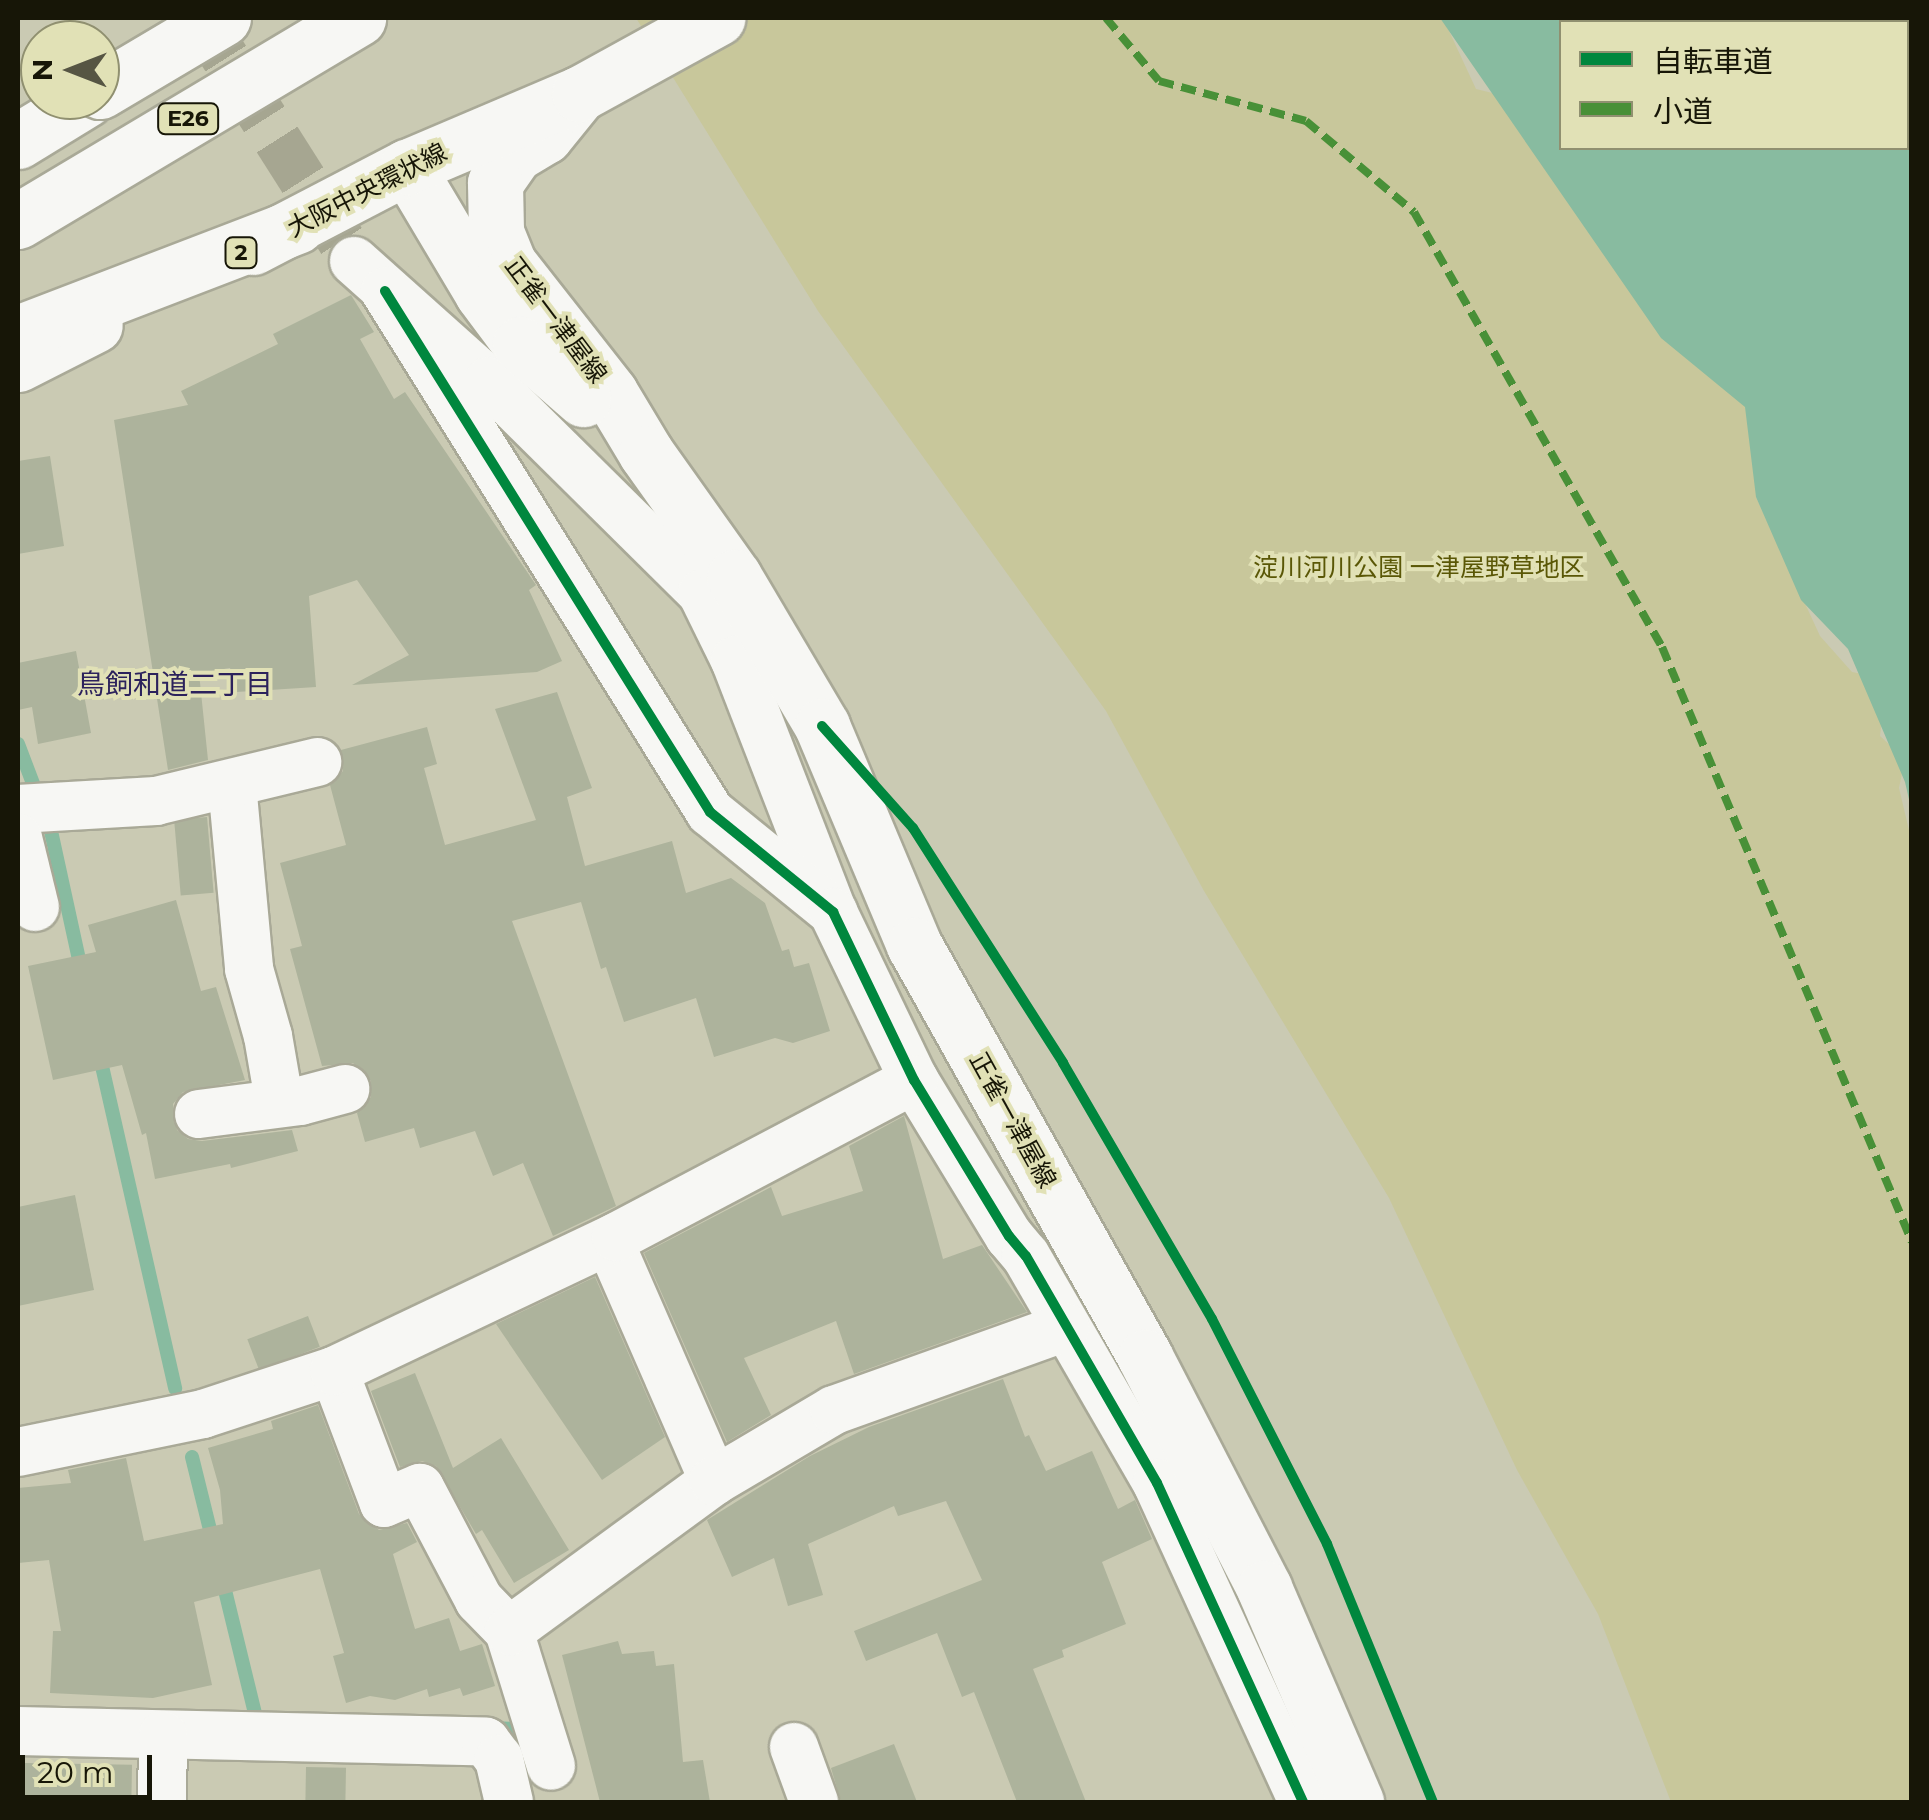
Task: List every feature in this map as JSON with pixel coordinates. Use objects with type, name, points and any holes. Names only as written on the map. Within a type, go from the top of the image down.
[{"type":"main road","points":[[120,79],[223,18]]},
{"type":"main road","name":"E26","points":[[18,221],[358,18]]},
{"type":"main road","name":"大阪中央環状線","points":[[18,364],[407,167],[480,162],[579,94],[717,18]]},
{"type":"main road","points":[[18,141],[53,120]]},
{"type":"main road","name":"正雀一津屋線","points":[[480,162],[496,232],[509,264],[610,393],[646,453],[734,577],[822,726],[914,944],[1145,1356],[1264,1588],[1356,1802]]},
{"type":"main road","name":"正雀一津屋線","points":[[407,167],[482,292],[520,344],[646,453]]},
{"type":"main road","points":[[18,334],[297,226]]},
{"type":"street","points":[[833,912],[710,812],[370,276],[488,380],[702,593],[730,647],[833,912],[914,1080],[1157,1482],[1303,1802]]},
{"type":"street","points":[[18,809],[156,801],[317,762]]},
{"type":"street","points":[[232,784],[248,969],[268,1036],[279,1100]]},
{"type":"street","points":[[18,838],[35,907]]},
{"type":"street","points":[[18,1452],[202,1414],[334,1371],[609,1241],[914,1080]]},
{"type":"street","points":[[199,1114],[279,1100],[300,1101],[345,1089]]},
{"type":"street","points":[[609,1241],[714,1481]]},
{"type":"street","points":[[509,1631],[714,1481],[834,1410],[1066,1327]]},
{"type":"street","points":[[334,1371],[384,1503],[420,1488],[480,1600],[509,1631],[551,1766]]},
{"type":"street","points":[[18,1732],[486,1742],[499,1760],[509,1802]]},
{"type":"street","points":[[162,1802],[163,1735]]},
{"type":"street","points":[[794,1747],[814,1802]]},
{"type":"green space","name":"淀川河川公園 一津屋野草地区","points":[[636,18],[1443,18],[1476,89],[1525,101],[1755,407],[1756,497],[1820,636],[1852,672],[1878,677],[1883,710],[1880,736],[1905,759],[1899,788],[1912,843],[1911,1802],[1671,1802],[1598,1614],[1517,1470],[1389,1198],[1204,891],[1106,711],[818,311]]},
{"type":"shaded area","points":[[1440,18],[1911,18],[1911,808],[1905,782],[1848,649],[1801,600],[1756,497],[1745,407],[1661,338]]},
{"type":"building","points":[[351,295],[374,332],[360,339],[394,399],[405,392],[536,585],[529,590],[562,661],[537,672],[352,685],[409,655],[357,580],[309,596],[316,687],[236,692],[230,668],[199,673],[208,760],[168,770],[114,420],[188,405],[181,391],[278,344],[273,334]]},
{"type":"building","points":[[50,456],[64,546],[18,554],[18,461]]},
{"type":"building","points":[[76,651],[91,733],[38,744],[32,707],[18,710],[18,663]]},
{"type":"building","points":[[557,692],[592,788],[567,797],[585,866],[672,841],[686,893],[731,878],[765,903],[782,951],[789,949],[794,967],[809,963],[830,1031],[793,1043],[775,1038],[714,1057],[696,998],[624,1022],[606,967],[601,969],[581,902],[512,921],[616,1206],[553,1236],[523,1163],[493,1176],[475,1131],[420,1148],[414,1128],[365,1142],[357,1113],[371,1097],[371,1081],[353,1063],[322,1066],[290,949],[302,946],[280,863],[346,845],[330,785],[343,771],[341,750],[427,727],[437,764],[424,768],[445,845],[536,820],[495,709]]},
{"type":"building","points":[[207,817],[214,893],[181,896],[174,820]]},
{"type":"building","points":[[176,900],[201,991],[216,987],[245,1080],[183,1092],[173,1104],[177,1130],[188,1139],[202,1141],[292,1130],[298,1151],[231,1168],[230,1164],[155,1179],[146,1133],[142,1135],[122,1065],[53,1080],[28,966],[96,952],[88,925]]},
{"type":"building","points":[[904,1116],[943,1259],[982,1245],[1027,1312],[854,1374],[836,1321],[744,1358],[771,1415],[727,1442],[644,1253],[771,1187],[782,1216],[863,1191],[849,1146]]},
{"type":"building","points":[[75,1195],[94,1290],[18,1306],[18,1207]]},
{"type":"building","points":[[595,1277],[665,1437],[602,1480],[496,1324]]},
{"type":"building","points":[[308,1316],[320,1347],[259,1370],[247,1339]]},
{"type":"building","points":[[415,1373],[453,1468],[501,1438],[569,1550],[514,1583],[482,1530],[476,1534],[436,1466],[422,1461],[400,1467],[371,1391]]},
{"type":"building","points":[[1003,1379],[1025,1437],[1029,1435],[1046,1471],[1092,1451],[1118,1509],[1135,1500],[1152,1539],[1102,1562],[1126,1624],[1062,1650],[1064,1657],[1033,1669],[1086,1802],[1017,1802],[974,1692],[962,1697],[937,1633],[866,1661],[854,1631],[982,1580],[946,1501],[898,1516],[894,1506],[808,1544],[823,1595],[788,1606],[774,1558],[732,1577],[707,1520],[810,1456],[869,1427]]},
{"type":"building","points":[[318,1405],[359,1514],[379,1530],[407,1523],[417,1542],[393,1554],[415,1629],[449,1618],[460,1651],[482,1644],[495,1686],[463,1696],[460,1688],[429,1697],[427,1689],[395,1700],[370,1696],[346,1703],[333,1656],[344,1653],[320,1569],[194,1602],[212,1685],[153,1698],[50,1693],[53,1631],[61,1631],[49,1560],[18,1563],[18,1488],[71,1483],[68,1470],[126,1458],[144,1541],[223,1524],[220,1490],[208,1448],[273,1429],[271,1421]]},
{"type":"building","points":[[618,1641],[622,1654],[654,1651],[656,1666],[674,1664],[683,1762],[703,1760],[710,1802],[600,1802],[562,1655]]},
{"type":"building","points":[[894,1744],[917,1802],[841,1802],[831,1768]]},
{"type":"building","points":[[25,1763],[132,1765],[131,1802],[24,1802]]},
{"type":"building","points":[[306,1767],[346,1768],[345,1802],[305,1802]]},
{"type":"waterway","points":[[18,744],[51,831],[82,973]]},
{"type":"waterway","points":[[99,1053],[175,1388]]},
{"type":"waterway","points":[[192,1457],[213,1542]]},
{"type":"waterway","points":[[222,1578],[256,1718]]},
{"type":"waterway","points":[[488,1728],[512,1729],[519,1758]]},
{"type":"tunnel","points":[[200,18],[354,261]]},
{"type":"marked path","points":[[1106,18],[1159,81],[1306,121],[1414,212],[1662,647],[1912,1242]]},
{"type":"cycle path","points":[[385,291],[710,812],[833,912],[914,1080],[1009,1236],[1026,1256],[1157,1483],[1303,1802]]},
{"type":"cycle path","points":[[822,726],[913,828],[1063,1063],[1212,1319],[1327,1544],[1433,1802]]},
{"type":"district","name":"鳥飼和道二丁目","points":[[175,684]]}]
